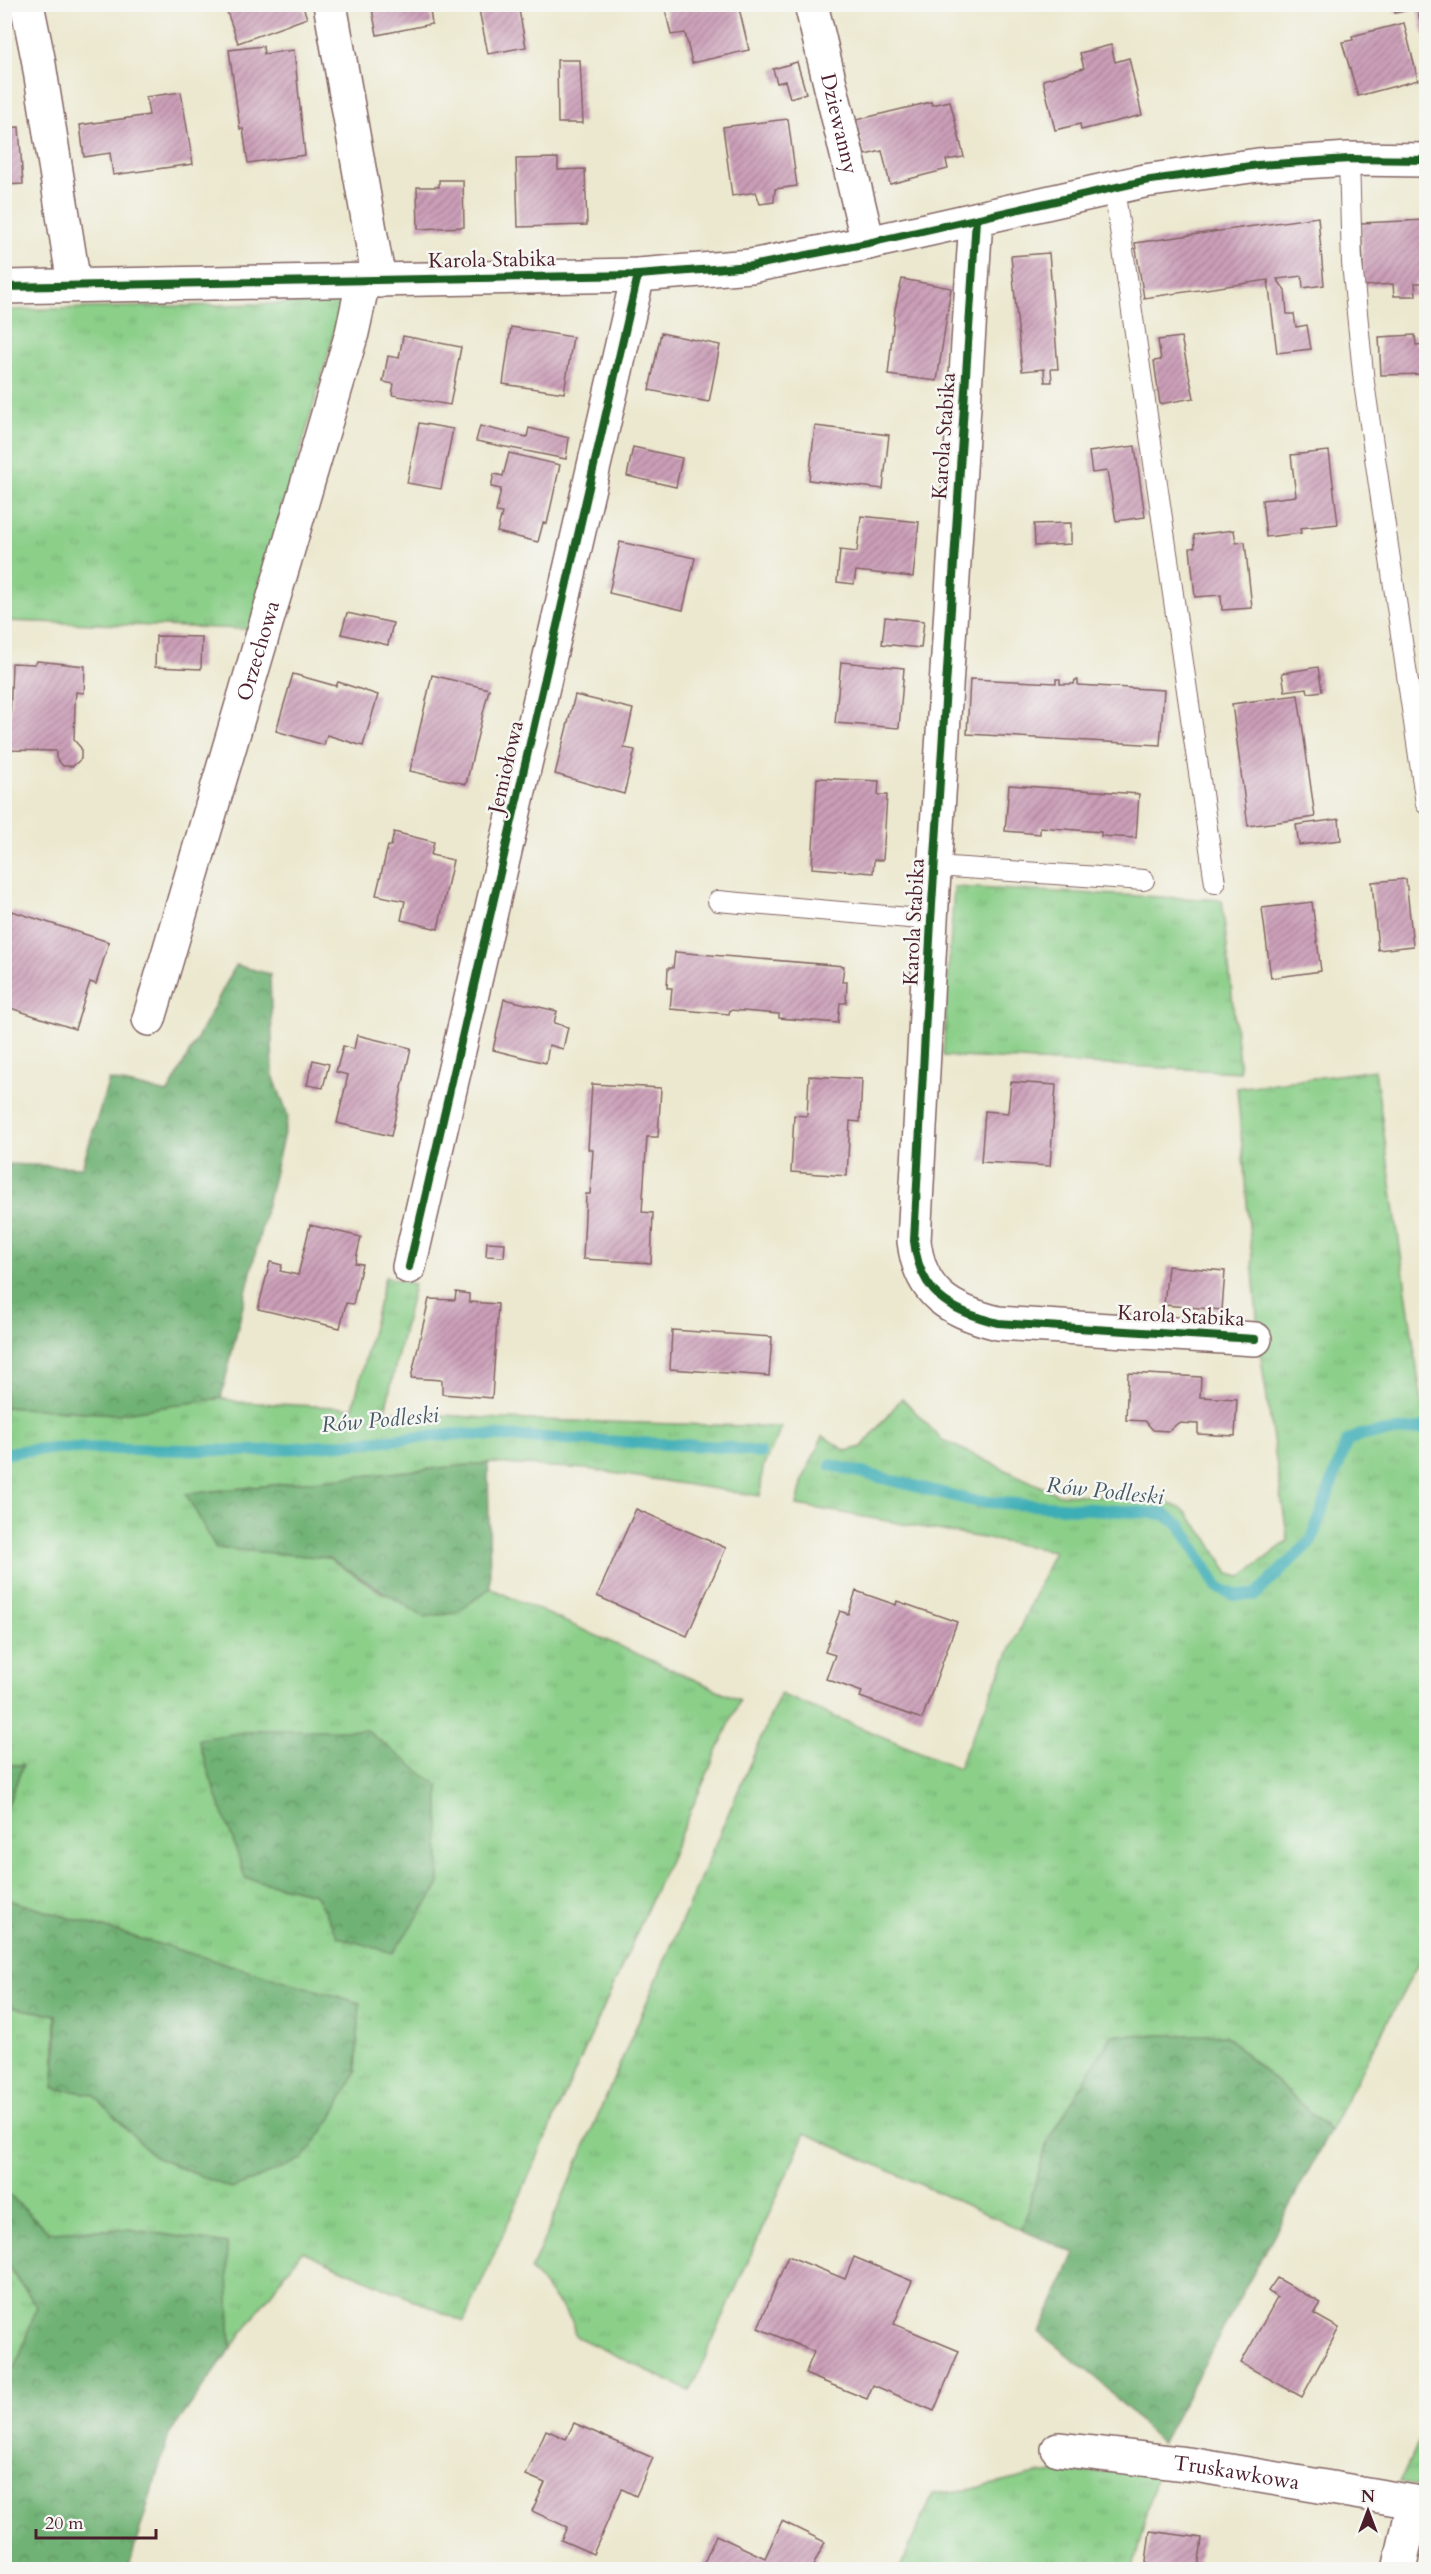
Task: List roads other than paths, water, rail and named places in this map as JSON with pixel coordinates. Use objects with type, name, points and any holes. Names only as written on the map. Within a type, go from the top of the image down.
[{"type":"street","points":[[27,4],[38,58],[74,284]]},
{"type":"street","points":[[330,4],[371,281]]},
{"type":"street","name":"Dziewanny","points":[[811,4],[868,243]]},
{"type":"street","name":"Karola Stabika","points":[[4,287],[638,275],[750,266],[868,243],[1114,188],[1258,165],[1349,159],[1426,160]]},
{"type":"street","name":"Karola Stabika","points":[[976,219],[931,920],[914,1241],[921,1276],[943,1301],[957,1310],[998,1323],[1255,1338]]},
{"type":"street","name":"Jemiołowa","points":[[409,1267],[638,275]]},
{"type":"street","name":"Orzechowa","points":[[149,1019],[348,345],[371,281]]},
{"type":"street","name":"Truskawkowa","points":[[1058,2449],[1195,2465],[1420,2503],[1398,2570]]},
{"type":"lane","points":[[1349,159],[1352,264],[1364,383],[1426,804]]},
{"type":"lane","points":[[1114,188],[1215,883]]},
{"type":"lane","points":[[935,866],[1144,880]]},
{"type":"lane","points":[[718,901],[931,920]]},
{"type":"waterway","name":"Rów Podleski","points":[[831,1465],[974,1501],[1164,1514],[1181,1526],[1218,1588],[1235,1595],[1255,1595],[1311,1541],[1347,1441],[1361,1435],[1426,1428]]},
{"type":"waterway","name":"Rów Podleski","points":[[4,1454],[60,1448],[261,1451],[458,1434],[726,1447],[760,1453]]}]
